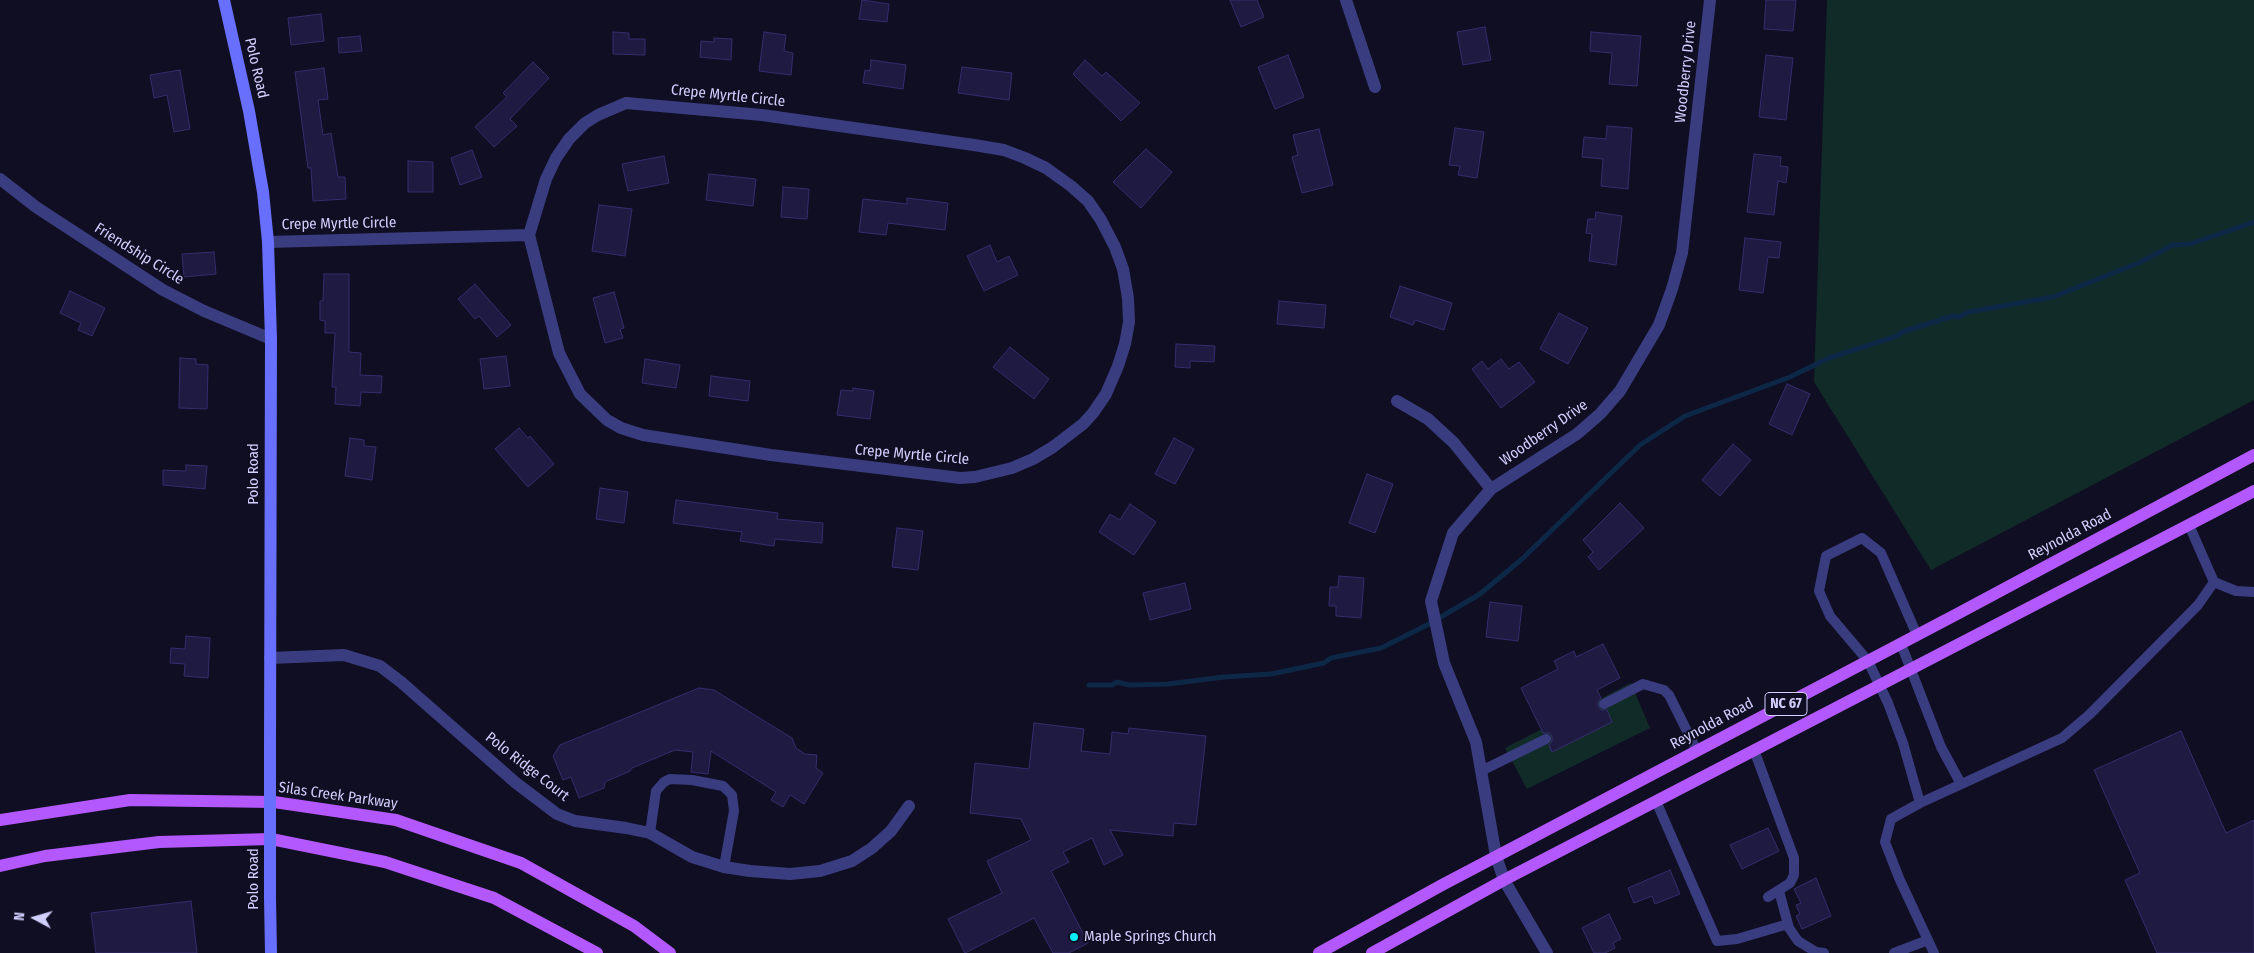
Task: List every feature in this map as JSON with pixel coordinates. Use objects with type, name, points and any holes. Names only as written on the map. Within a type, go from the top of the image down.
[{"type":"main road","name":"Polo Road","points":[[224,0],[249,111],[263,192],[268,242],[271,340],[271,953]]},
{"type":"main road","name":"Reynolda Road","points":[[1319,953],[1496,856],[1901,644],[2254,454]]},
{"type":"main road","name":"NC 67","points":[[1372,953],[1504,880],[2254,491]]},
{"type":"main road","name":"Silas Creek Parkway","points":[[0,820],[130,800],[274,802],[396,820],[521,863],[634,926],[670,953]]},
{"type":"main road","points":[[0,866],[44,856],[160,842],[271,838],[385,862],[494,898],[597,953]]},
{"type":"street","points":[[1346,0],[1375,87]]},
{"type":"street","name":"Woodberry Drive","points":[[1546,953],[1504,880],[1496,856],[1476,742],[1444,664],[1431,601],[1453,533],[1491,488],[1577,434],[1600,414],[1620,391],[1659,325],[1672,290],[1682,253],[1710,0]]},
{"type":"street","name":"Crepe Myrtle Circle","points":[[626,103],[762,115],[1004,150],[1046,168],[1071,186],[1088,201],[1108,233],[1123,268],[1128,298],[1128,322],[1125,344],[1106,394],[1083,424],[1053,447],[1033,459],[1012,468],[975,477],[960,478],[899,472],[771,456],[643,435],[621,428],[596,411],[580,394],[568,374],[559,354],[529,235],[546,179],[556,158],[569,139],[585,123],[626,103]]},
{"type":"street","name":"Friendship Circle","points":[[0,179],[36,207],[163,290],[204,311],[271,340]]},
{"type":"street","name":"Crepe Myrtle Circle","points":[[268,242],[529,235]]},
{"type":"street","points":[[1397,401],[1428,419],[1448,437],[1491,488]]},
{"type":"street","name":"Polo Ridge Court","points":[[270,658],[344,655],[380,666],[401,682],[516,783],[557,814],[575,821],[650,833],[692,857],[724,867],[750,872],[790,874],[820,871],[852,861],[872,848],[890,831],[908,806]]},
{"type":"lane","points":[[2189,525],[2214,582],[2236,591],[2254,592]]},
{"type":"lane","points":[[1917,634],[1881,553],[1862,538],[1826,556],[1819,590],[1830,616],[1868,661],[1888,703],[1903,743],[1920,803]]},
{"type":"lane","points":[[1934,953],[1899,878],[1885,842],[1891,819],[1920,803],[2062,738],[2090,714],[2198,605],[2214,582]]},
{"type":"lane","points":[[1901,644],[1941,747],[1961,784]]},
{"type":"lane","points":[[1604,704],[1643,684],[1664,690],[1669,695],[1697,751]]},
{"type":"lane","points":[[1481,771],[1546,739]]},
{"type":"lane","points":[[1754,750],[1794,858],[1794,875],[1790,883],[1768,897]]},
{"type":"lane","points":[[650,833],[656,791],[664,782],[670,779],[692,780],[723,786],[732,795],[734,810],[724,867]]},
{"type":"lane","points":[[1656,802],[1717,941],[1737,939],[1788,924]]},
{"type":"lane","points":[[1779,891],[1788,924],[1798,940],[1816,952],[1824,953]]},
{"type":"lane","points":[[1894,953],[1928,940]]},
{"type":"green space","points":[[1827,0],[2254,0],[2254,400],[1931,570],[1814,382]]},
{"type":"green space","points":[[1631,683],[1650,728],[1527,789],[1505,748]]},
{"type":"building","points":[[862,0],[889,4],[887,22],[859,19]]},
{"type":"building","points":[[1230,0],[1257,0],[1264,17],[1241,27]]},
{"type":"building","points":[[1766,0],[1796,0],[1793,31],[1764,29]]},
{"type":"building","points":[[321,14],[324,41],[291,45],[288,18]]},
{"type":"building","points":[[1485,27],[1491,60],[1463,65],[1457,32]]},
{"type":"building","points":[[613,32],[629,33],[629,39],[645,39],[645,55],[613,54]]},
{"type":"building","points":[[764,32],[786,35],[784,51],[793,53],[791,75],[759,71]]},
{"type":"building","points":[[1591,32],[1641,36],[1637,86],[1609,84],[1612,53],[1590,51]]},
{"type":"building","points":[[360,36],[362,51],[339,53],[338,38]]},
{"type":"building","points":[[714,38],[732,39],[731,60],[700,57],[701,41],[714,42]]},
{"type":"building","points":[[1288,55],[1304,97],[1275,109],[1258,67]]},
{"type":"building","points":[[1766,55],[1793,58],[1786,120],[1759,117]]},
{"type":"building","points":[[871,60],[906,65],[903,89],[863,83],[865,70],[870,71]]},
{"type":"building","points":[[1085,60],[1102,76],[1106,72],[1140,103],[1121,121],[1073,74]]},
{"type":"building","points":[[533,62],[549,78],[510,119],[517,126],[494,147],[475,127],[507,97],[503,93]]},
{"type":"building","points":[[962,67],[1012,73],[1009,100],[958,93]]},
{"type":"building","points":[[324,68],[328,99],[318,100],[323,135],[331,133],[338,177],[345,177],[346,199],[313,201],[311,168],[308,168],[295,72]]},
{"type":"building","points":[[180,70],[190,129],[174,132],[167,95],[154,98],[150,75]]},
{"type":"building","points":[[1607,126],[1632,128],[1628,189],[1601,186],[1603,159],[1582,157],[1584,137],[1606,139]]},
{"type":"building","points":[[1455,128],[1484,132],[1477,178],[1458,175],[1460,166],[1449,165]]},
{"type":"building","points":[[1319,129],[1333,185],[1302,193],[1292,157],[1298,155],[1293,135]]},
{"type":"building","points":[[1146,149],[1172,172],[1141,208],[1113,182]]},
{"type":"building","points":[[472,150],[482,177],[460,185],[451,158]]},
{"type":"building","points":[[1754,154],[1781,157],[1780,166],[1788,167],[1786,183],[1778,181],[1774,215],[1747,212]]},
{"type":"building","points":[[664,156],[669,183],[628,191],[622,164]]},
{"type":"building","points":[[408,161],[433,162],[433,192],[408,192]]},
{"type":"building","points":[[709,174],[756,179],[753,206],[706,200]]},
{"type":"building","points":[[783,187],[809,189],[807,219],[781,217]]},
{"type":"building","points":[[907,198],[948,203],[945,230],[888,223],[886,235],[859,232],[863,199],[907,204]]},
{"type":"building","points":[[599,205],[632,209],[625,256],[592,251]]},
{"type":"building","points":[[1596,212],[1622,216],[1616,265],[1589,261],[1592,234],[1586,233],[1588,219],[1595,219]]},
{"type":"building","points":[[1745,238],[1781,242],[1779,258],[1768,257],[1763,293],[1739,290]]},
{"type":"building","points":[[990,245],[997,262],[1009,256],[1018,275],[984,291],[967,256]]},
{"type":"building","points":[[214,252],[216,274],[184,277],[182,254]]},
{"type":"building","points":[[324,274],[349,274],[349,352],[361,353],[360,375],[382,376],[381,393],[361,392],[360,406],[335,404],[336,387],[332,387],[335,333],[325,333],[325,321],[320,320],[320,301],[323,301]]},
{"type":"building","points":[[475,284],[511,325],[497,337],[479,316],[475,319],[458,299]]},
{"type":"building","points":[[1400,286],[1452,303],[1444,330],[1415,320],[1413,325],[1390,317]]},
{"type":"building","points":[[70,291],[105,308],[92,336],[78,330],[81,323],[60,313]]},
{"type":"building","points":[[614,292],[624,328],[620,329],[623,338],[605,343],[593,298]]},
{"type":"building","points":[[1279,301],[1326,305],[1324,328],[1277,324]]},
{"type":"building","points":[[1559,313],[1588,328],[1568,364],[1540,349]]},
{"type":"building","points":[[1176,344],[1215,346],[1214,362],[1190,361],[1190,368],[1175,367]]},
{"type":"building","points":[[1010,347],[1049,379],[1034,399],[993,367]]},
{"type":"building","points":[[506,356],[510,386],[484,389],[480,359]]},
{"type":"building","points":[[180,358],[196,359],[196,364],[208,365],[207,409],[179,408]]},
{"type":"building","points":[[645,359],[680,365],[676,388],[642,383]]},
{"type":"building","points":[[1501,359],[1509,369],[1519,362],[1535,382],[1501,408],[1472,369],[1482,361],[1488,369]]},
{"type":"building","points":[[711,376],[750,381],[748,401],[709,396]]},
{"type":"building","points":[[1787,384],[1810,394],[1792,435],[1769,424]]},
{"type":"building","points":[[853,388],[874,391],[870,419],[837,415],[841,390],[853,391]]},
{"type":"building","points":[[519,428],[528,438],[530,436],[554,464],[528,487],[495,449]]},
{"type":"building","points":[[350,438],[364,440],[364,446],[376,447],[372,480],[345,476]]},
{"type":"building","points":[[1174,438],[1194,449],[1175,484],[1155,474]]},
{"type":"building","points":[[1733,444],[1751,460],[1720,496],[1702,480]]},
{"type":"building","points":[[186,465],[207,466],[205,489],[163,485],[163,470],[186,471]]},
{"type":"building","points":[[1367,474],[1393,484],[1375,533],[1349,523]]},
{"type":"building","points":[[600,488],[628,492],[624,523],[596,519]]},
{"type":"building","points":[[676,500],[778,513],[777,519],[823,523],[822,543],[775,539],[774,546],[740,541],[742,532],[673,523]]},
{"type":"building","points":[[1620,503],[1644,528],[1599,570],[1588,557],[1593,552],[1583,540]]},
{"type":"building","points":[[1130,504],[1156,522],[1134,555],[1099,532],[1110,514],[1120,520]]},
{"type":"building","points":[[897,528],[923,531],[918,570],[892,567]]},
{"type":"building","points":[[1339,576],[1364,578],[1361,618],[1336,616],[1336,606],[1329,606],[1330,587],[1338,587]]},
{"type":"building","points":[[1185,583],[1191,609],[1150,620],[1143,593]]},
{"type":"building","points":[[1490,602],[1522,606],[1518,641],[1486,637]]},
{"type":"building","points":[[186,636],[210,638],[208,678],[184,676],[185,664],[170,663],[171,648],[185,649]]},
{"type":"building","points":[[1603,644],[1620,678],[1597,690],[1601,698],[1597,704],[1601,710],[1607,710],[1612,722],[1552,752],[1549,745],[1552,742],[1552,736],[1549,733],[1543,733],[1521,688],[1558,669],[1554,661],[1574,651],[1576,657]]},
{"type":"building","points":[[699,688],[714,690],[792,738],[796,748],[805,754],[817,755],[816,768],[823,773],[804,804],[790,795],[783,807],[771,800],[776,792],[711,751],[708,774],[691,772],[693,752],[675,750],[632,768],[630,771],[605,782],[604,788],[579,798],[571,777],[563,780],[553,756],[560,745]]},
{"type":"building","points":[[1034,723],[1084,729],[1081,751],[1110,754],[1112,732],[1128,734],[1129,728],[1206,736],[1196,825],[1174,823],[1173,836],[1110,830],[1123,855],[1104,865],[1092,838],[1063,852],[1069,862],[1051,871],[1088,943],[1069,953],[1053,953],[1034,918],[965,953],[948,919],[1002,893],[987,861],[1031,840],[1021,819],[970,813],[975,763],[1029,769]]},
{"type":"building","points":[[2181,731],[2226,833],[2254,820],[2254,953],[2157,953],[2125,880],[2140,873],[2094,770]]},
{"type":"building","points":[[1768,828],[1779,851],[1742,869],[1730,845]]},
{"type":"building","points":[[1670,870],[1680,894],[1655,904],[1652,896],[1634,903],[1628,888]]},
{"type":"building","points":[[1816,878],[1831,916],[1802,929],[1796,916],[1800,914],[1796,905],[1801,903],[1794,889]]},
{"type":"building","points":[[191,901],[197,953],[96,953],[91,913]]},
{"type":"building","points":[[1609,914],[1621,939],[1613,943],[1615,948],[1605,953],[1594,953],[1582,928]]},
{"type":"waterway","points":[[1089,685],[1112,685],[1117,682],[1129,685],[1168,684],[1224,677],[1271,674],[1324,663],[1331,658],[1381,648],[1429,624],[1480,594],[1522,559],[1640,445],[1685,416],[1790,377],[1829,358],[1897,336],[1902,332],[1953,316],[1959,317],[1968,312],[2053,297],[2141,262],[2172,245],[2190,244],[2254,222]]},
{"type":"place","name":"Maple Springs Church","points":[[1074,937]]}]
